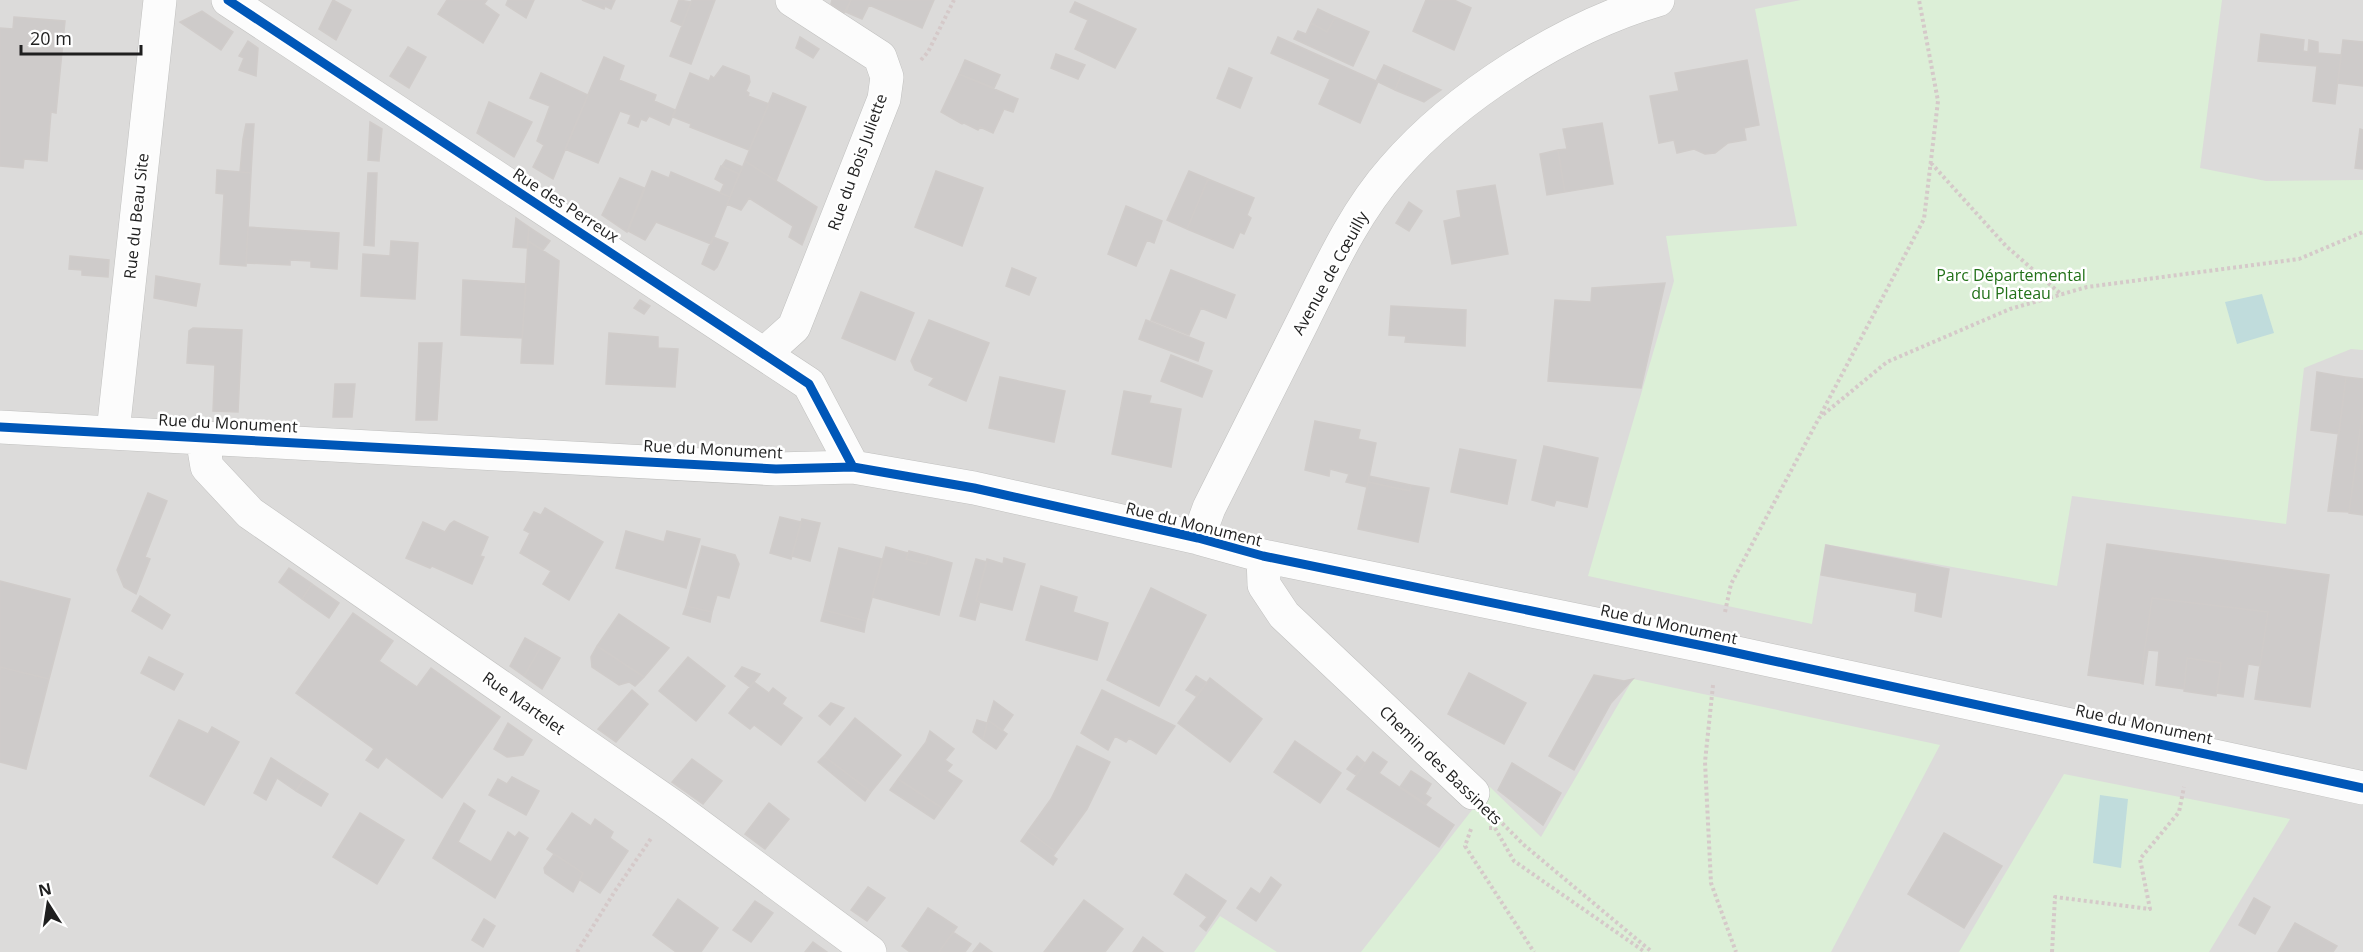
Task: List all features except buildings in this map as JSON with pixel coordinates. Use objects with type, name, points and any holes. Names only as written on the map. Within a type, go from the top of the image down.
[{"type":"street","name":"Rue du Beau Site","points":[[113,432],[160,0]]},
{"type":"street","name":"Rue des Perreux","points":[[228,0],[809,384],[853,467]]},
{"type":"street","name":"Rue du Bois Juliette","points":[[764,354],[794,327],[884,99],[887,77],[880,57],[792,0]]},
{"type":"street","name":"Avenue de Cœuilly","points":[[1198,538],[1209,508],[1338,251],[1392,170],[1445,116],[1518,66],[1573,35],[1648,1]]},
{"type":"street","name":"Rue du Monument","points":[[0,426],[776,469],[853,467],[974,488],[1198,538],[1263,556],[1718,649],[2191,749],[2363,788]]},
{"type":"street","name":"Rue Martelet","points":[[202,436],[207,467],[250,513],[674,807],[870,952]]},
{"type":"street","name":"Chemin des Bassinets","points":[[1263,556],[1264,585],[1284,615],[1473,793]]},
{"type":"path","points":[[916,62],[923,59],[928,52],[954,0]]},
{"type":"path","points":[[1736,952],[1711,883],[1704,762],[1718,649],[1731,584],[1924,219],[1938,100],[1919,0]]},
{"type":"path","points":[[1931,162],[2006,246],[2062,295]]},
{"type":"path","points":[[1819,417],[1887,362],[2010,309],[2087,287],[2299,259],[2363,232]]},
{"type":"path","points":[[2052,952],[2055,897],[2150,909],[2140,859],[2179,812],[2191,749]]},
{"type":"path","points":[[1472,826],[1465,846],[1534,952]]},
{"type":"path","points":[[1483,827],[1495,828],[1514,861],[1645,952]]},
{"type":"path","points":[[577,952],[615,891],[658,829]]},
{"type":"shaded area","points":[[0,0],[2363,0],[2363,952],[0,952]]},
{"type":"green space","name":"Parc Départemental du Plateau","points":[[1801,0],[2222,0],[2200,168],[2266,181],[2363,180],[2363,350],[2351,349],[2304,368],[2286,524],[2072,496],[2057,586],[1825,544],[1812,624],[1588,576],[1674,281],[1666,236],[1797,226],[1755,9]]},
{"type":"green space","points":[[1633,679],[1940,745],[1831,952],[1361,952],[1490,787],[1541,837]]},
{"type":"green space","points":[[2064,774],[2290,819],[2209,952],[1959,952]]},
{"type":"green space","points":[[1220,916],[1277,952],[1194,952]]},
{"type":"water","points":[[2262,294],[2274,333],[2237,344],[2225,302]]},
{"type":"water","points":[[2100,795],[2128,799],[2121,868],[2093,863]]},
{"type":"cycle path","points":[[228,0],[809,384],[853,467]]},
{"type":"cycle path","points":[[0,427],[776,469],[853,467],[974,488],[1198,538],[1263,556],[1718,649],[2363,788]]}]
